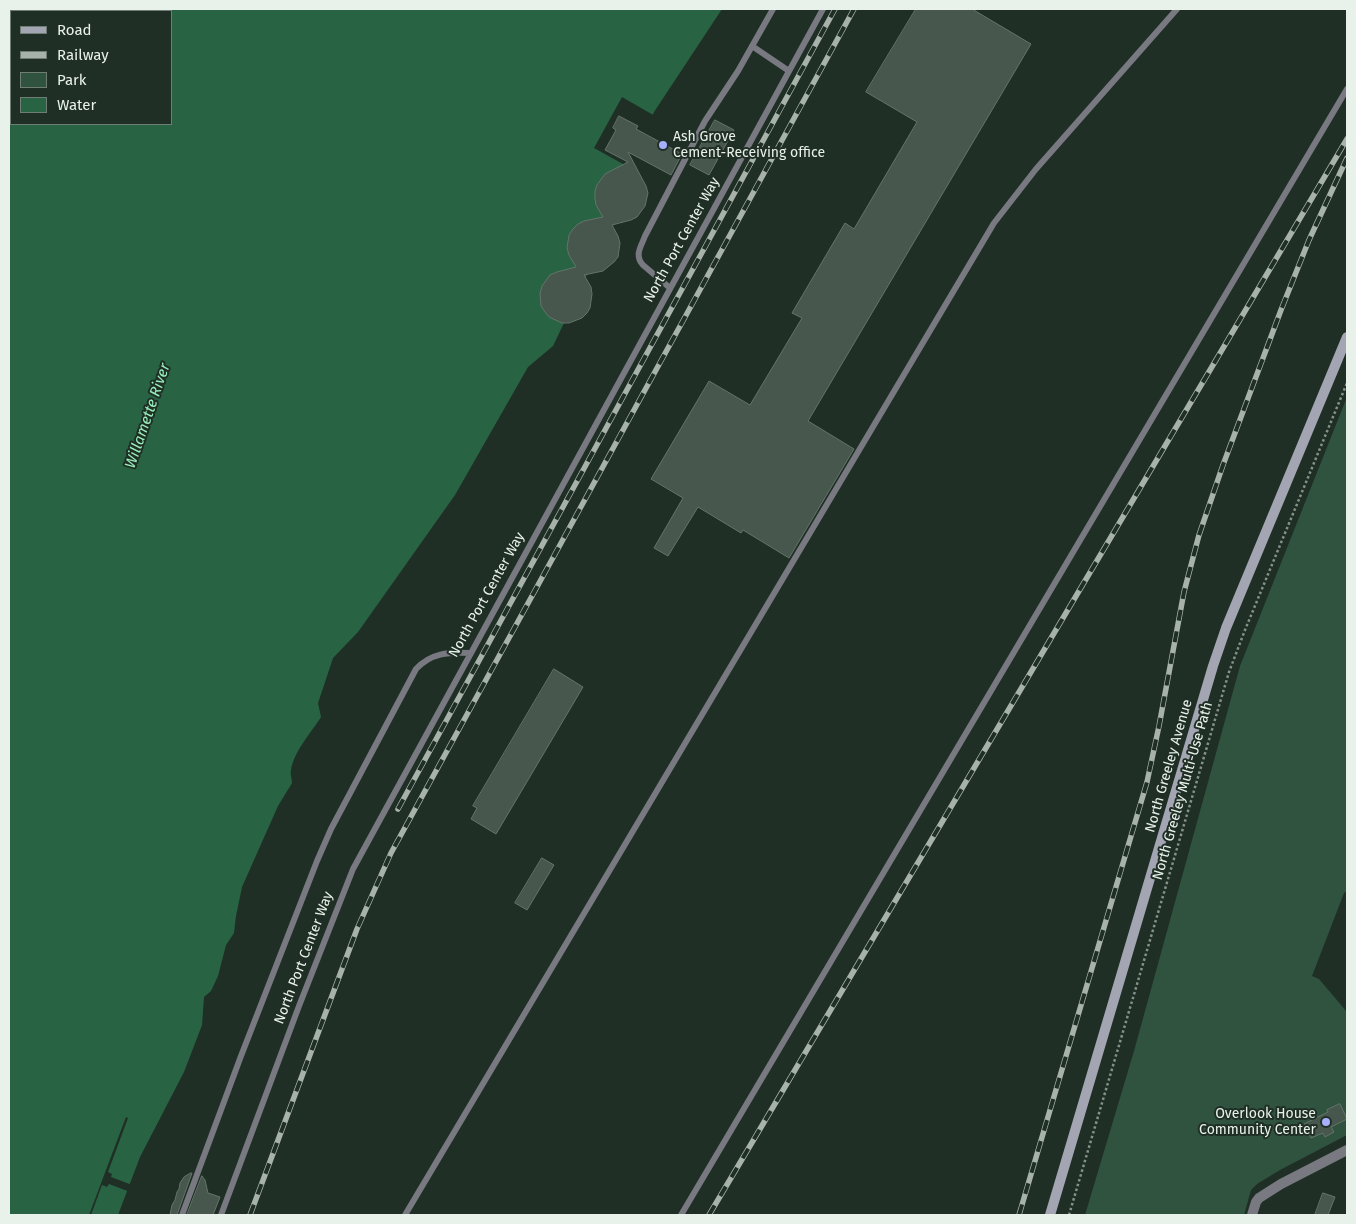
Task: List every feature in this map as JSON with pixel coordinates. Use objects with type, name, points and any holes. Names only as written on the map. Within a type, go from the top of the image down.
[{"type":"main road","name":"North Greeley Avenue","points":[[1050,1215],[1213,666],[1226,628],[1347,337]]},
{"type":"street","points":[[1252,1215],[1259,1198],[1281,1184],[1347,1150]]},
{"type":"lane","points":[[670,288],[639,260],[638,254],[645,236],[705,121],[738,71],[773,9]]},
{"type":"lane","name":"North Port Center Way","points":[[221,1215],[350,876],[823,9]]},
{"type":"lane","points":[[405,1215],[994,223],[1036,169],[1177,9]]},
{"type":"lane","points":[[752,46],[789,71]]},
{"type":"lane","points":[[681,1215],[1347,88]]},
{"type":"lane","points":[[182,1215],[305,889],[331,829],[416,669],[432,656],[470,653]]},
{"type":"path","name":"North Greeley Multi-Use Path","points":[[1069,1215],[1229,672],[1347,383]]},
{"type":"green space","points":[[1347,397],[1347,891],[1344,893],[1312,976],[1319,979],[1347,1012],[1347,1135],[1257,1184],[1251,1190],[1244,1215],[1085,1215],[1134,1051],[1240,666]]},
{"type":"water","name":"Willamette River","points":[[9,9],[722,9],[654,112],[632,163],[604,239],[553,346],[528,367],[455,495],[358,632],[333,658],[318,703],[321,717],[303,742],[296,756],[291,772],[292,783],[278,806],[242,887],[234,933],[226,945],[218,976],[211,991],[204,997],[202,1025],[184,1072],[140,1157],[118,1215],[9,1215]]},
{"type":"pier","points":[[622,97],[655,116],[632,169],[594,148]]},
{"type":"pier","points":[[126,1117],[128,1118],[108,1172],[112,1174],[111,1177],[132,1185],[130,1192],[109,1184],[107,1187],[102,1185],[91,1215],[89,1215]]},
{"type":"building","points":[[916,9],[972,9],[1031,44],[808,421],[854,449],[789,558],[743,530],[741,533],[698,507],[668,556],[654,548],[683,498],[651,479],[709,381],[750,405],[802,318],[792,313],[845,223],[854,229],[917,122],[866,92]]},
{"type":"building","points":[[619,116],[638,126],[636,129],[682,154],[671,175],[628,152],[646,186],[648,193],[645,206],[637,217],[612,225],[620,243],[618,257],[603,271],[584,275],[591,287],[590,308],[582,318],[569,323],[562,323],[549,317],[545,312],[541,306],[540,293],[542,286],[550,275],[576,267],[567,248],[569,235],[578,224],[603,217],[596,205],[595,191],[597,185],[605,174],[628,162],[605,150],[616,130],[613,128]]},
{"type":"building","points":[[715,120],[734,130],[709,175],[690,165]]},
{"type":"building","points":[[554,669],[583,687],[496,834],[471,819],[477,808],[473,806]]},
{"type":"building","points":[[542,858],[554,865],[527,910],[515,903]]},
{"type":"building","name":"Overlook House Community Center","points":[[1340,1104],[1347,1119],[1331,1127],[1334,1132],[1325,1137],[1323,1133],[1311,1138],[1304,1124]]},
{"type":"building","points":[[191,1173],[177,1215],[170,1215],[180,1183],[184,1177]]},
{"type":"building","points":[[202,1176],[208,1193],[220,1197],[213,1215],[187,1215]]},
{"type":"building","points":[[1323,1193],[1335,1197],[1328,1215],[1315,1215]]},
{"type":"railway","points":[[398,809],[835,9]]},
{"type":"railway","points":[[250,1215],[357,929],[391,853],[854,9]]},
{"type":"railway","points":[[709,1215],[1347,139]]},
{"type":"railway","points":[[1019,1215],[1147,782],[1184,592],[1199,535],[1281,310],[1309,240],[1347,158]]},
{"type":"place","name":"Ash Grove Cement-Receiving office","points":[[663,145]]},
{"type":"place","name":"Overlook House Community Center","points":[[1326,1122]]}]
